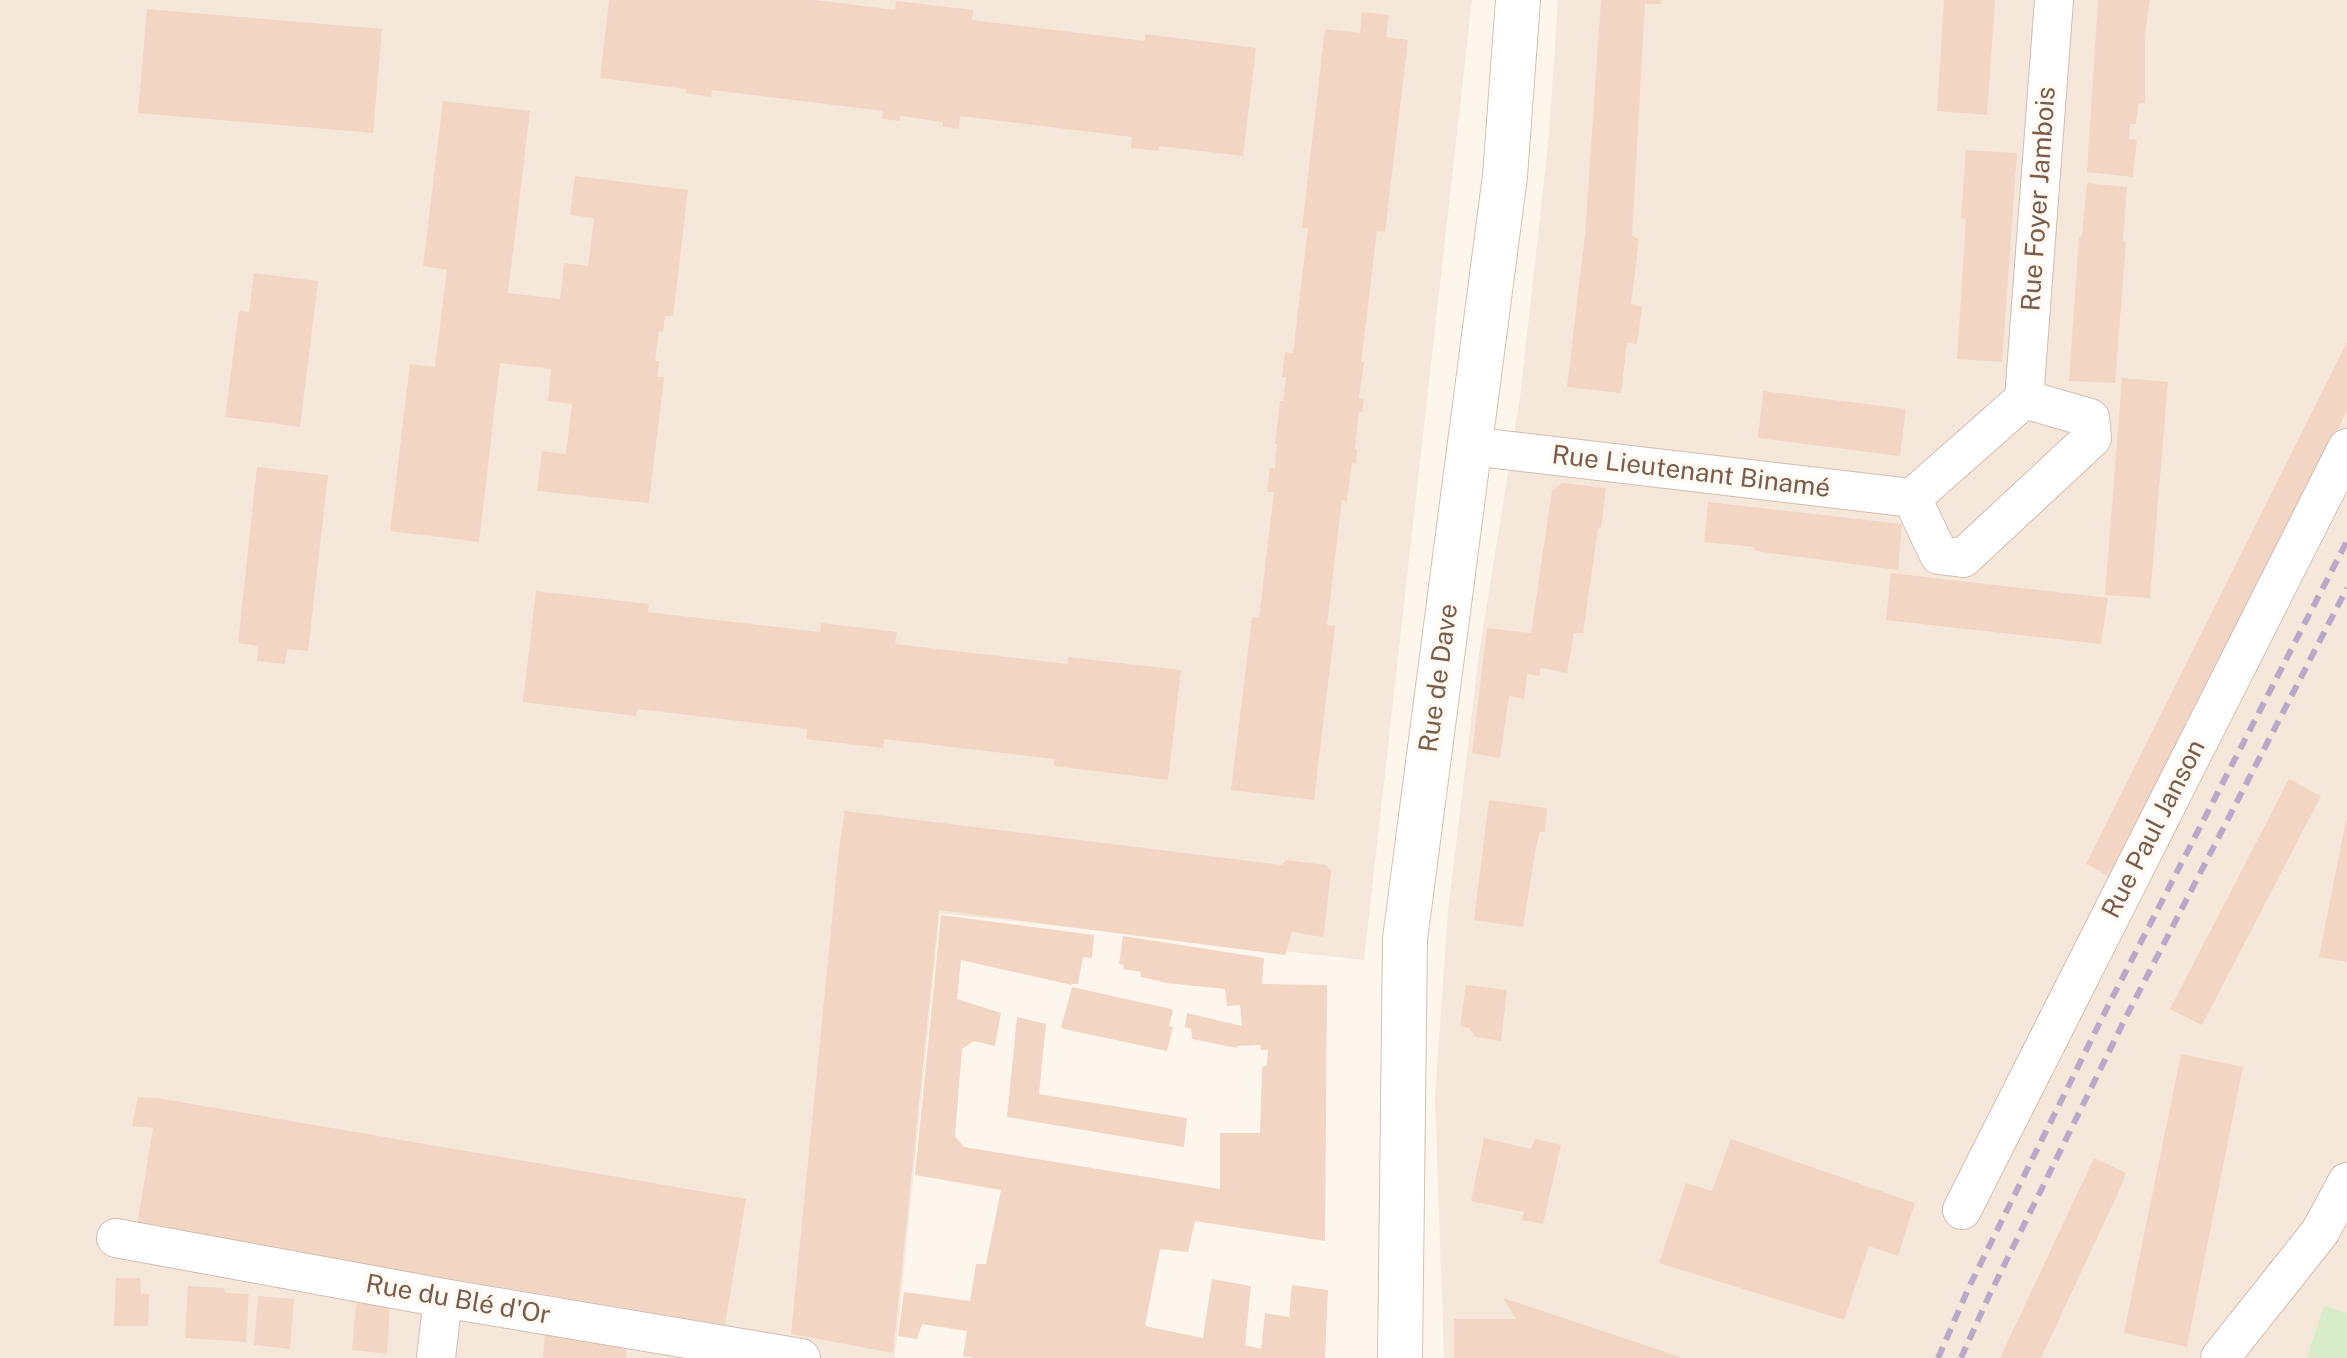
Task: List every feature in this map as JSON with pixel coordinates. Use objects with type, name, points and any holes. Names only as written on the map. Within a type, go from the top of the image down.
[{"type":"main road","name":"Rue de Dave","points":[[1400,1358],[1405,939],[1505,176],[1518,0]]},
{"type":"street","name":"Rue Foyer Jambois","points":[[2024,399],[2054,0]]},
{"type":"street","points":[[2024,399],[2090,418],[2092,438],[1963,558],[1939,555],[1912,498],[2024,399]]},
{"type":"street","name":"Rue Lieutenant Binamé","points":[[1470,446],[1912,498]]},
{"type":"street","name":"Rue Paul Janson","points":[[1962,1210],[2347,448]]},
{"type":"street","points":[[2220,1358],[2320,1232],[2347,1182]]},
{"type":"street","name":"Rue du Blé d'Or","points":[[116,1238],[443,1298],[801,1358]]},
{"type":"street","points":[[436,1358],[443,1298]]},
{"type":"shaded area","points":[[0,0],[1472,0],[1364,960],[940,913],[895,1358],[0,1358]]},
{"type":"shaded area","points":[[1558,0],[2347,0],[2347,1358],[1444,1358],[1435,1098],[1448,911],[1479,654],[1520,397],[1549,135]]},
{"type":"green space","points":[[2324,1306],[2347,1313],[2347,1358],[2307,1358]]},
{"type":"building","points":[[609,0],[815,0],[895,10],[896,1],[973,10],[972,20],[1145,41],[1145,34],[1256,48],[1243,156],[1159,146],[1158,151],[1131,148],[1132,137],[960,116],[959,129],[943,127],[943,122],[900,116],[900,121],[882,119],[883,111],[712,90],[711,97],[686,93],[686,89],[600,78]]},
{"type":"building","points":[[1601,0],[1662,0],[1661,4],[1645,4],[1632,236],[1639,239],[1631,304],[1642,307],[1637,344],[1627,343],[1621,393],[1567,387],[1585,235]]},
{"type":"building","points":[[1944,0],[1995,0],[1987,115],[1937,111]]},
{"type":"building","points":[[2098,0],[2150,0],[2145,34],[2145,103],[2138,104],[2136,124],[2130,124],[2129,139],[2137,140],[2133,177],[2087,172]]},
{"type":"building","points":[[147,9],[382,29],[373,133],[138,113]]},
{"type":"building","points":[[1362,12],[1389,15],[1386,37],[1408,40],[1385,232],[1377,231],[1361,362],[1364,362],[1359,398],[1364,399],[1362,412],[1359,412],[1356,464],[1352,463],[1347,501],[1342,500],[1327,625],[1335,626],[1314,800],[1231,790],[1252,617],[1259,618],[1274,492],[1267,492],[1270,468],[1275,468],[1280,401],[1283,401],[1286,377],[1282,377],[1285,352],[1293,353],[1308,228],[1302,228],[1325,29],[1360,33]]},
{"type":"building","points":[[443,101],[530,111],[508,293],[560,299],[564,263],[588,266],[594,218],[570,215],[575,176],[688,190],[673,316],[665,316],[663,332],[659,331],[655,361],[659,361],[657,377],[664,377],[649,503],[537,491],[542,451],[566,454],[572,404],[548,401],[551,369],[500,363],[479,542],[390,531],[410,364],[435,367],[447,270],[423,266]]},
{"type":"building","points":[[1966,150],[2017,153],[2002,362],[1957,359],[1966,219],[1961,218]]},
{"type":"building","points":[[2087,183],[2127,187],[2115,383],[2069,381],[2079,238],[2082,236]]},
{"type":"building","points":[[254,273],[318,281],[300,427],[225,417],[239,311],[249,312]]},
{"type":"building","points":[[2347,342],[2347,411],[2109,876],[2086,864]]},
{"type":"building","points":[[2122,378],[2168,382],[2150,598],[2105,595]]},
{"type":"building","points":[[1763,391],[1906,409],[1900,456],[1758,438]]},
{"type":"building","points":[[257,467],[328,475],[308,651],[287,649],[285,664],[257,661],[258,646],[238,643]]},
{"type":"building","points":[[1562,483],[1606,488],[1583,633],[1574,633],[1567,673],[1541,668],[1539,676],[1527,674],[1524,699],[1509,696],[1500,758],[1472,753],[1487,628],[1531,633],[1552,491]]},
{"type":"building","points":[[1708,502],[1902,524],[1898,570],[1704,542]]},
{"type":"building","points":[[1891,573],[2108,598],[2101,644],[1886,620]]},
{"type":"building","points":[[536,591],[649,604],[648,612],[820,632],[821,623],[897,632],[895,644],[1068,664],[1068,657],[1181,670],[1168,780],[1054,766],[1055,759],[884,739],[883,748],[806,739],[807,729],[637,709],[636,716],[523,702]]},
{"type":"building","points":[[2289,779],[2321,796],[2202,1025],[2170,1009]]},
{"type":"building","points":[[1489,800],[1547,808],[1545,832],[1540,832],[1536,847],[1523,927],[1474,920]]},
{"type":"building","points":[[845,811],[1282,865],[1286,860],[1326,865],[1331,871],[1324,934],[1322,937],[1292,932],[1285,955],[939,910],[893,1353],[791,1334]]},
{"type":"building","points":[[2347,821],[2347,962],[2319,957]]},
{"type":"building","points":[[941,915],[1094,935],[1092,958],[1083,957],[1078,984],[961,960],[957,999],[1001,1013],[995,1046],[974,1041],[962,1049],[955,1136],[964,1147],[1220,1189],[1220,1133],[1260,1133],[1262,1067],[1267,1065],[1268,1050],[1261,1050],[1260,1045],[1237,1048],[1192,1039],[1191,1029],[1185,1027],[1187,1013],[1242,1026],[1240,1005],[1227,1006],[1225,989],[1167,983],[1141,977],[1141,972],[1123,969],[1124,965],[1119,964],[1123,936],[1264,958],[1262,984],[1327,985],[1325,1241],[1195,1221],[1188,1252],[1160,1249],[1145,1326],[1203,1338],[1212,1279],[1251,1286],[1245,1345],[1261,1349],[1265,1313],[1289,1317],[1292,1285],[1328,1290],[1325,1358],[975,1358],[963,1356],[967,1331],[922,1324],[917,1339],[898,1336],[904,1292],[970,1301],[976,1264],[986,1264],[1001,1190],[915,1175]]},
{"type":"building","points":[[1466,985],[1507,990],[1501,1041],[1476,1037],[1469,1028],[1460,1026]]},
{"type":"building","points":[[1072,987],[1171,1009],[1169,1026],[1173,1027],[1167,1051],[1061,1027]]},
{"type":"building","points":[[1017,1017],[1046,1024],[1039,1094],[1187,1118],[1184,1147],[1007,1117]]},
{"type":"building","points":[[2181,1054],[2243,1067],[2187,1347],[2124,1333]]},
{"type":"building","points":[[138,1097],[746,1199],[725,1325],[137,1226],[153,1128],[132,1126]]},
{"type":"building","points":[[1484,1138],[1531,1149],[1535,1139],[1561,1145],[1543,1224],[1522,1220],[1524,1212],[1471,1201]]},
{"type":"building","points":[[1731,1139],[1915,1203],[1898,1256],[1869,1246],[1844,1320],[1659,1263],[1686,1183],[1712,1191]]},
{"type":"building","points":[[2094,1158],[2126,1173],[2041,1358],[2000,1358]]},
{"type":"building","points":[[116,1278],[140,1278],[141,1293],[149,1294],[148,1326],[114,1326]]},
{"type":"building","points":[[188,1286],[224,1288],[225,1293],[249,1294],[246,1342],[185,1338]]},
{"type":"building","points":[[258,1296],[294,1299],[290,1349],[254,1345]]},
{"type":"building","points":[[1503,1298],[1680,1358],[1454,1358],[1454,1319],[1516,1319]]},
{"type":"building","points":[[356,1303],[390,1307],[387,1354],[352,1350]]},
{"type":"building","points":[[545,1330],[627,1340],[626,1358],[543,1358]]},
{"type":"railway","points":[[1938,1358],[1970,1285],[2107,1008],[2347,541]]},
{"type":"railway","points":[[1961,1358],[2125,1019],[2347,588]]}]
